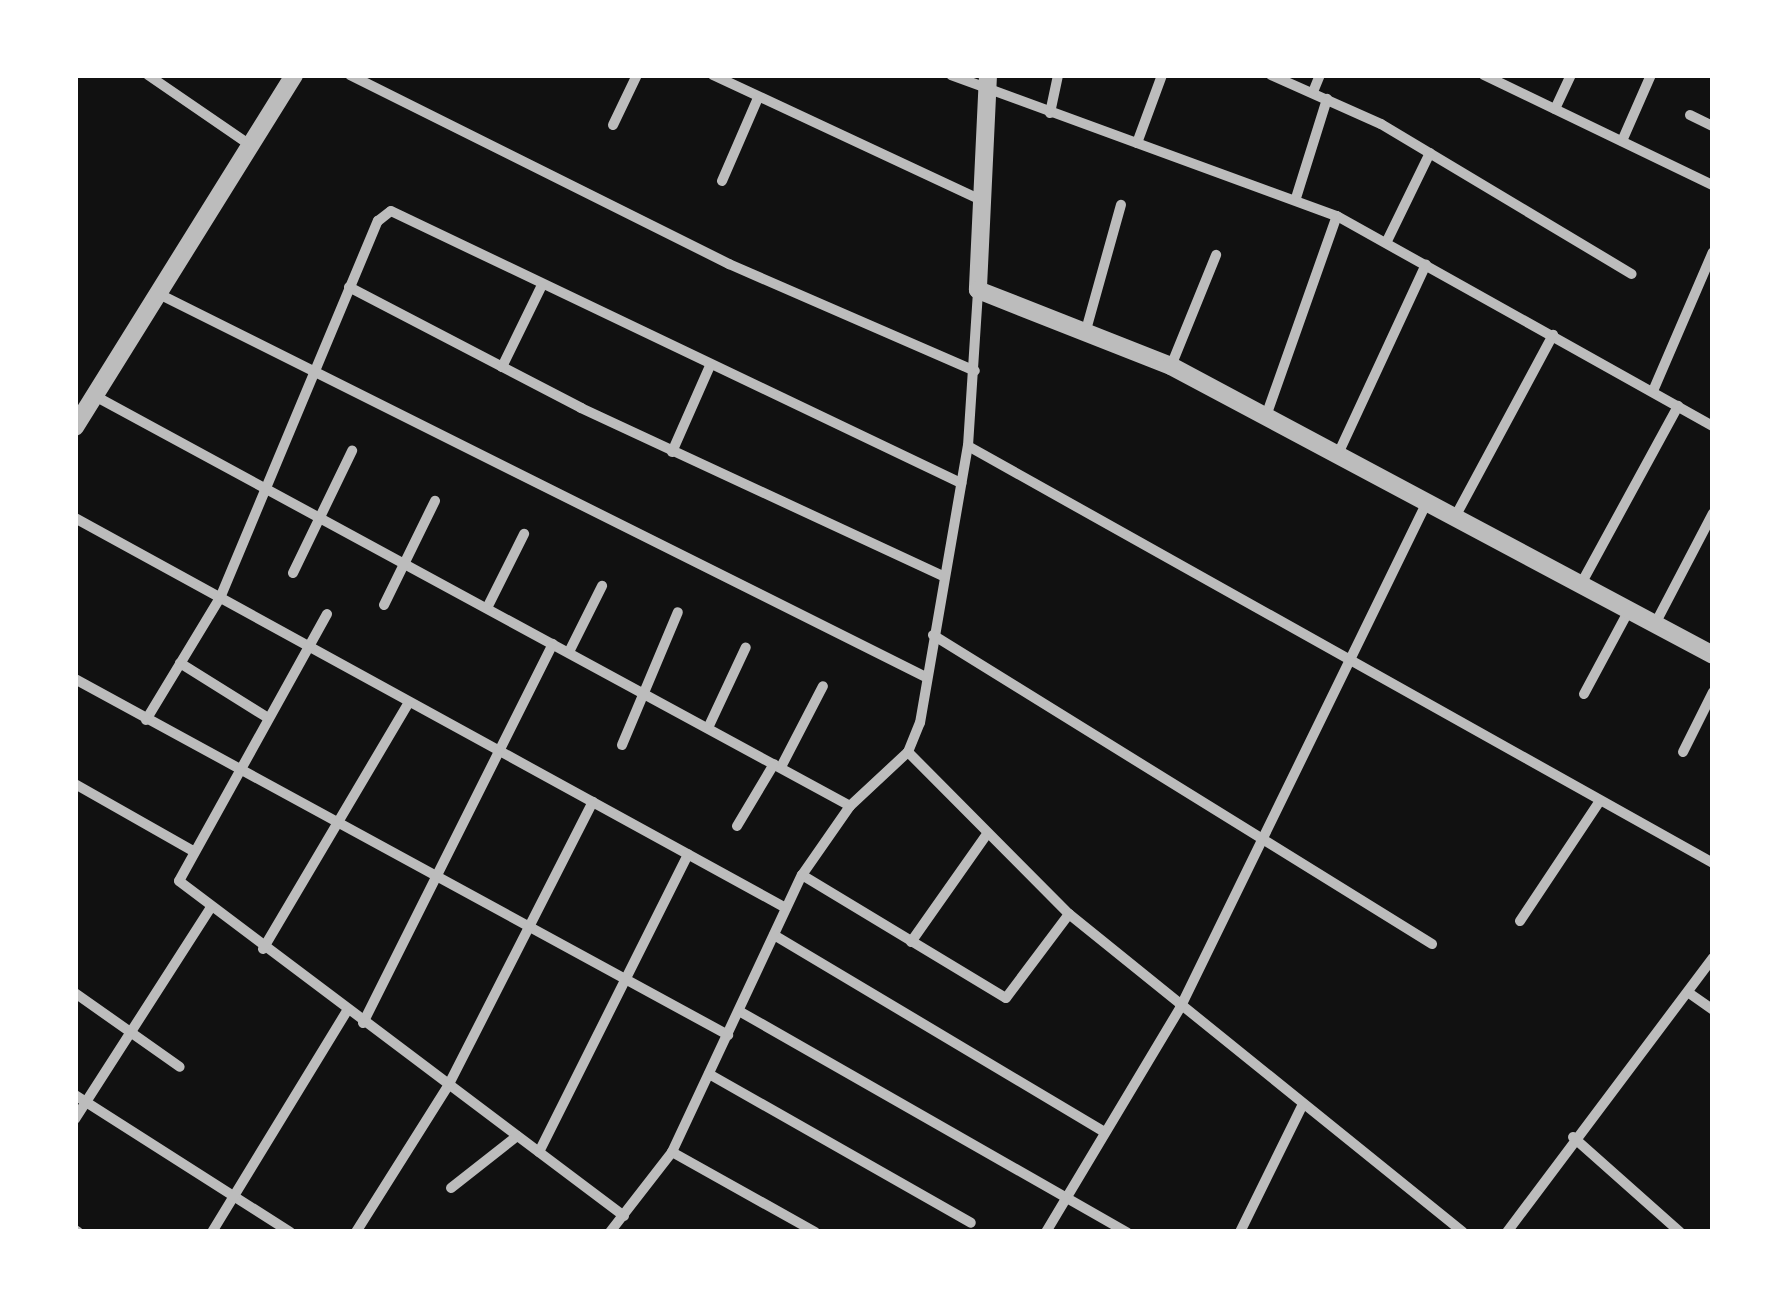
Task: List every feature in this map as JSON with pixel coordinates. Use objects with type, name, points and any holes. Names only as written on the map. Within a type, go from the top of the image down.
[{"type":"street","points":[[148,75],[250,145]]},
{"type":"street","points":[[75,427],[294,75]]},
{"type":"street","points":[[350,75],[591,198],[974,371]]},
{"type":"street","points":[[613,125],[637,75]]},
{"type":"street","points":[[713,75],[984,202]]},
{"type":"street","points":[[951,75],[988,84],[1050,113],[1338,216],[1713,426]]},
{"type":"street","points":[[1050,113],[1058,75]]},
{"type":"street","points":[[1137,143],[1162,75]]},
{"type":"street","points":[[1271,75],[1313,92],[1430,153],[1632,274]]},
{"type":"street","points":[[1313,92],[1320,75]]},
{"type":"street","points":[[1484,75],[1713,184]]},
{"type":"street","points":[[1555,109],[1572,75]]},
{"type":"street","points":[[1622,141],[1651,75]]},
{"type":"street","points":[[610,1232],[672,1152],[802,875],[850,806],[908,752],[926,676],[968,446],[988,84]]},
{"type":"street","points":[[722,181],[758,98]]},
{"type":"street","points":[[1296,198],[1327,99]]},
{"type":"street","points":[[1690,115],[1713,126]]},
{"type":"street","points":[[1386,240],[1430,153]]},
{"type":"street","points":[[1086,330],[1121,204]]},
{"type":"street","points":[[146,720],[220,598],[270,491],[313,372],[349,288],[391,211],[709,368],[960,483]]},
{"type":"street","points":[[1266,416],[1338,216]]},
{"type":"street","points":[[1652,391],[1713,252]]},
{"type":"street","points":[[1171,366],[1216,255]]},
{"type":"street","points":[[1338,454],[1426,264]]},
{"type":"street","points":[[1702,278],[1713,284]]},
{"type":"street","points":[[502,367],[542,285]]},
{"type":"street","points":[[349,288],[672,452],[942,576]]},
{"type":"street","points":[[978,290],[1171,366],[1713,655]]},
{"type":"street","points":[[159,294],[926,676]]},
{"type":"street","points":[[1455,517],[1553,335]]},
{"type":"street","points":[[672,452],[709,368]]},
{"type":"street","points":[[94,396],[850,806]]},
{"type":"street","points":[[1581,584],[1678,406]]},
{"type":"street","points":[[968,446],[1345,665],[1713,863]]},
{"type":"street","points":[[293,573],[352,451]]},
{"type":"street","points":[[384,606],[436,500]]},
{"type":"street","points":[[1046,1232],[1180,1008],[1258,836],[1428,502]]},
{"type":"street","points":[[1655,624],[1713,514]]},
{"type":"street","points":[[75,518],[786,908]]},
{"type":"street","points":[[487,608],[524,534]]},
{"type":"street","points":[[569,652],[602,586]]},
{"type":"street","points":[[1584,694],[1629,610]]},
{"type":"street","points":[[622,745],[678,612]]},
{"type":"street","points":[[327,614],[182,864],[183,888],[624,1216]]},
{"type":"street","points":[[932,634],[1432,944]]},
{"type":"street","points":[[363,1022],[438,881],[553,644]]},
{"type":"street","points":[[708,728],[746,647]]},
{"type":"street","points":[[180,663],[268,718]]},
{"type":"street","points":[[75,679],[438,881],[728,1034]]},
{"type":"street","points":[[736,826],[777,766],[823,686]]},
{"type":"street","points":[[1683,752],[1713,692]]},
{"type":"street","points":[[263,949],[410,702]]},
{"type":"street","points":[[908,752],[1069,914],[1180,1008],[1463,1232]]},
{"type":"street","points":[[75,784],[191,850]]},
{"type":"street","points":[[356,1232],[448,1086],[594,802]]},
{"type":"street","points":[[1520,921],[1600,802]]},
{"type":"street","points":[[912,942],[988,834]]},
{"type":"street","points":[[539,1152],[688,854]]},
{"type":"street","points":[[802,875],[1006,998],[1069,914]]},
{"type":"street","points":[[75,1120],[210,909]]},
{"type":"street","points":[[774,935],[1105,1132]]},
{"type":"street","points":[[1507,1232],[1573,1137],[1713,958]]},
{"type":"street","points":[[75,992],[180,1067]]},
{"type":"street","points":[[1689,993],[1713,1010]]},
{"type":"street","points":[[212,1232],[347,1010]]},
{"type":"street","points":[[739,1010],[1127,1232]]},
{"type":"street","points":[[710,1074],[971,1223]]},
{"type":"street","points":[[75,1095],[290,1232]]},
{"type":"street","points":[[1240,1232],[1303,1104]]},
{"type":"street","points":[[452,1188],[517,1136]]},
{"type":"street","points":[[1573,1137],[1680,1232]]},
{"type":"street","points":[[672,1152],[815,1232]]}]
